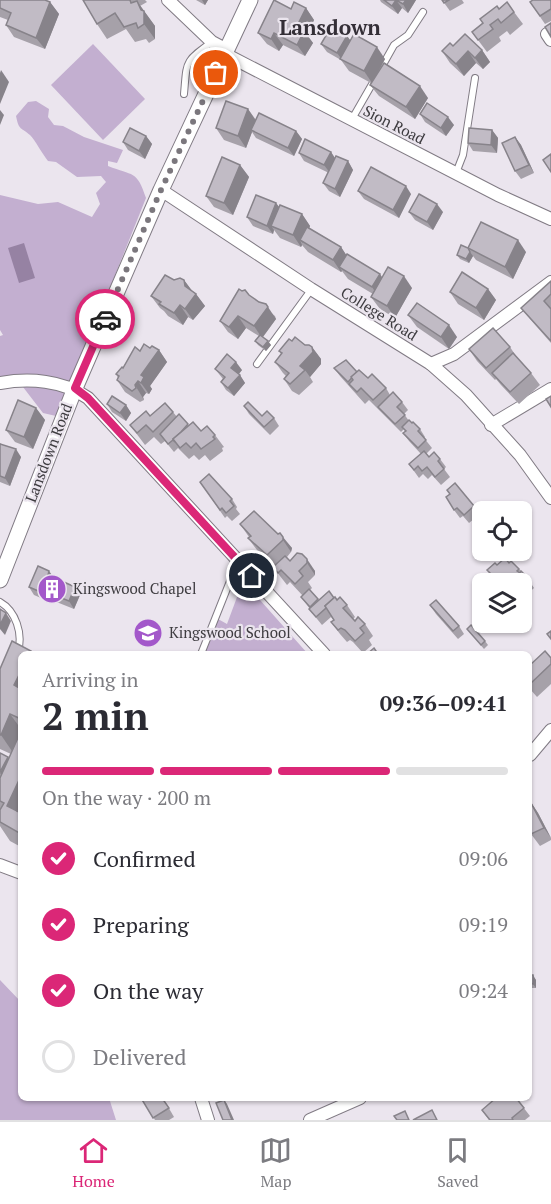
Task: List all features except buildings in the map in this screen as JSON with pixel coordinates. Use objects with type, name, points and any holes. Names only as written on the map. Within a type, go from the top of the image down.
[{"type":"street","name":"Sion Road","points":[[168,0],[212,42],[226,52],[352,120],[551,219]]},
{"type":"street","name":"Lansdown Road","points":[[0,580],[75,388],[161,190],[250,0]]},
{"type":"street","name":"College Road","points":[[161,190],[311,289],[431,364],[466,395],[520,455],[551,498]]},
{"type":"street","points":[[431,364],[454,354],[551,282]]},
{"type":"street","points":[[445,376],[454,354]]},
{"type":"street","points":[[0,383],[18,380],[63,384],[75,388],[88,398],[321,651]]},
{"type":"street","points":[[491,425],[551,389]]},
{"type":"street","points":[[532,753],[551,730]]},
{"type":"street","points":[[0,865],[18,872]]},
{"type":"street","points":[[202,1101],[208,1120]]},
{"type":"street","points":[[310,1120],[353,1101]]},
{"type":"lane","points":[[352,120],[394,45],[408,34],[423,12]]},
{"type":"lane","points":[[184,94],[187,64],[194,55],[212,42]]},
{"type":"lane","points":[[456,173],[463,155],[475,78]]},
{"type":"lane","points":[[257,364],[311,289]]},
{"type":"lane","points":[[202,651],[238,560]]},
{"type":"lane","points":[[0,602],[8,608],[17,623],[21,642],[16,655],[18,656]]},
{"type":"shaded area","points":[[93,44],[145,99],[103,140],[51,85]]},
{"type":"shaded area","points":[[36,101],[49,109],[48,117],[54,125],[63,126],[84,137],[123,150],[117,163],[108,161],[108,166],[137,178],[146,198],[61,410],[56,416],[43,413],[23,387],[9,376],[0,377],[0,336],[3,335],[0,330],[0,195],[38,204],[58,202],[92,217],[100,204],[96,193],[106,182],[101,176],[77,177],[56,162],[48,161],[32,137],[19,126],[16,116],[28,102]]},
{"type":"shaded area","points":[[24,243],[35,278],[19,283],[8,248]]},
{"type":"shaded area","points":[[243,581],[305,651],[205,651],[218,619],[227,624]]},
{"type":"shaded area","points":[[0,980],[18,999],[18,1101],[110,1101],[116,1120],[0,1120]]},
{"type":"way so far","points":[[105,319],[161,190],[216,73]]},
{"type":"place","name":"Kingswood Chapel","points":[[52,589]]},
{"type":"place","name":"Kingswood School","points":[[148,633]]},
{"type":"district","name":"Lansdown","points":[[330,28]]},
{"type":"route","points":[[105,319],[75,388],[88,398],[252,576]]}]
